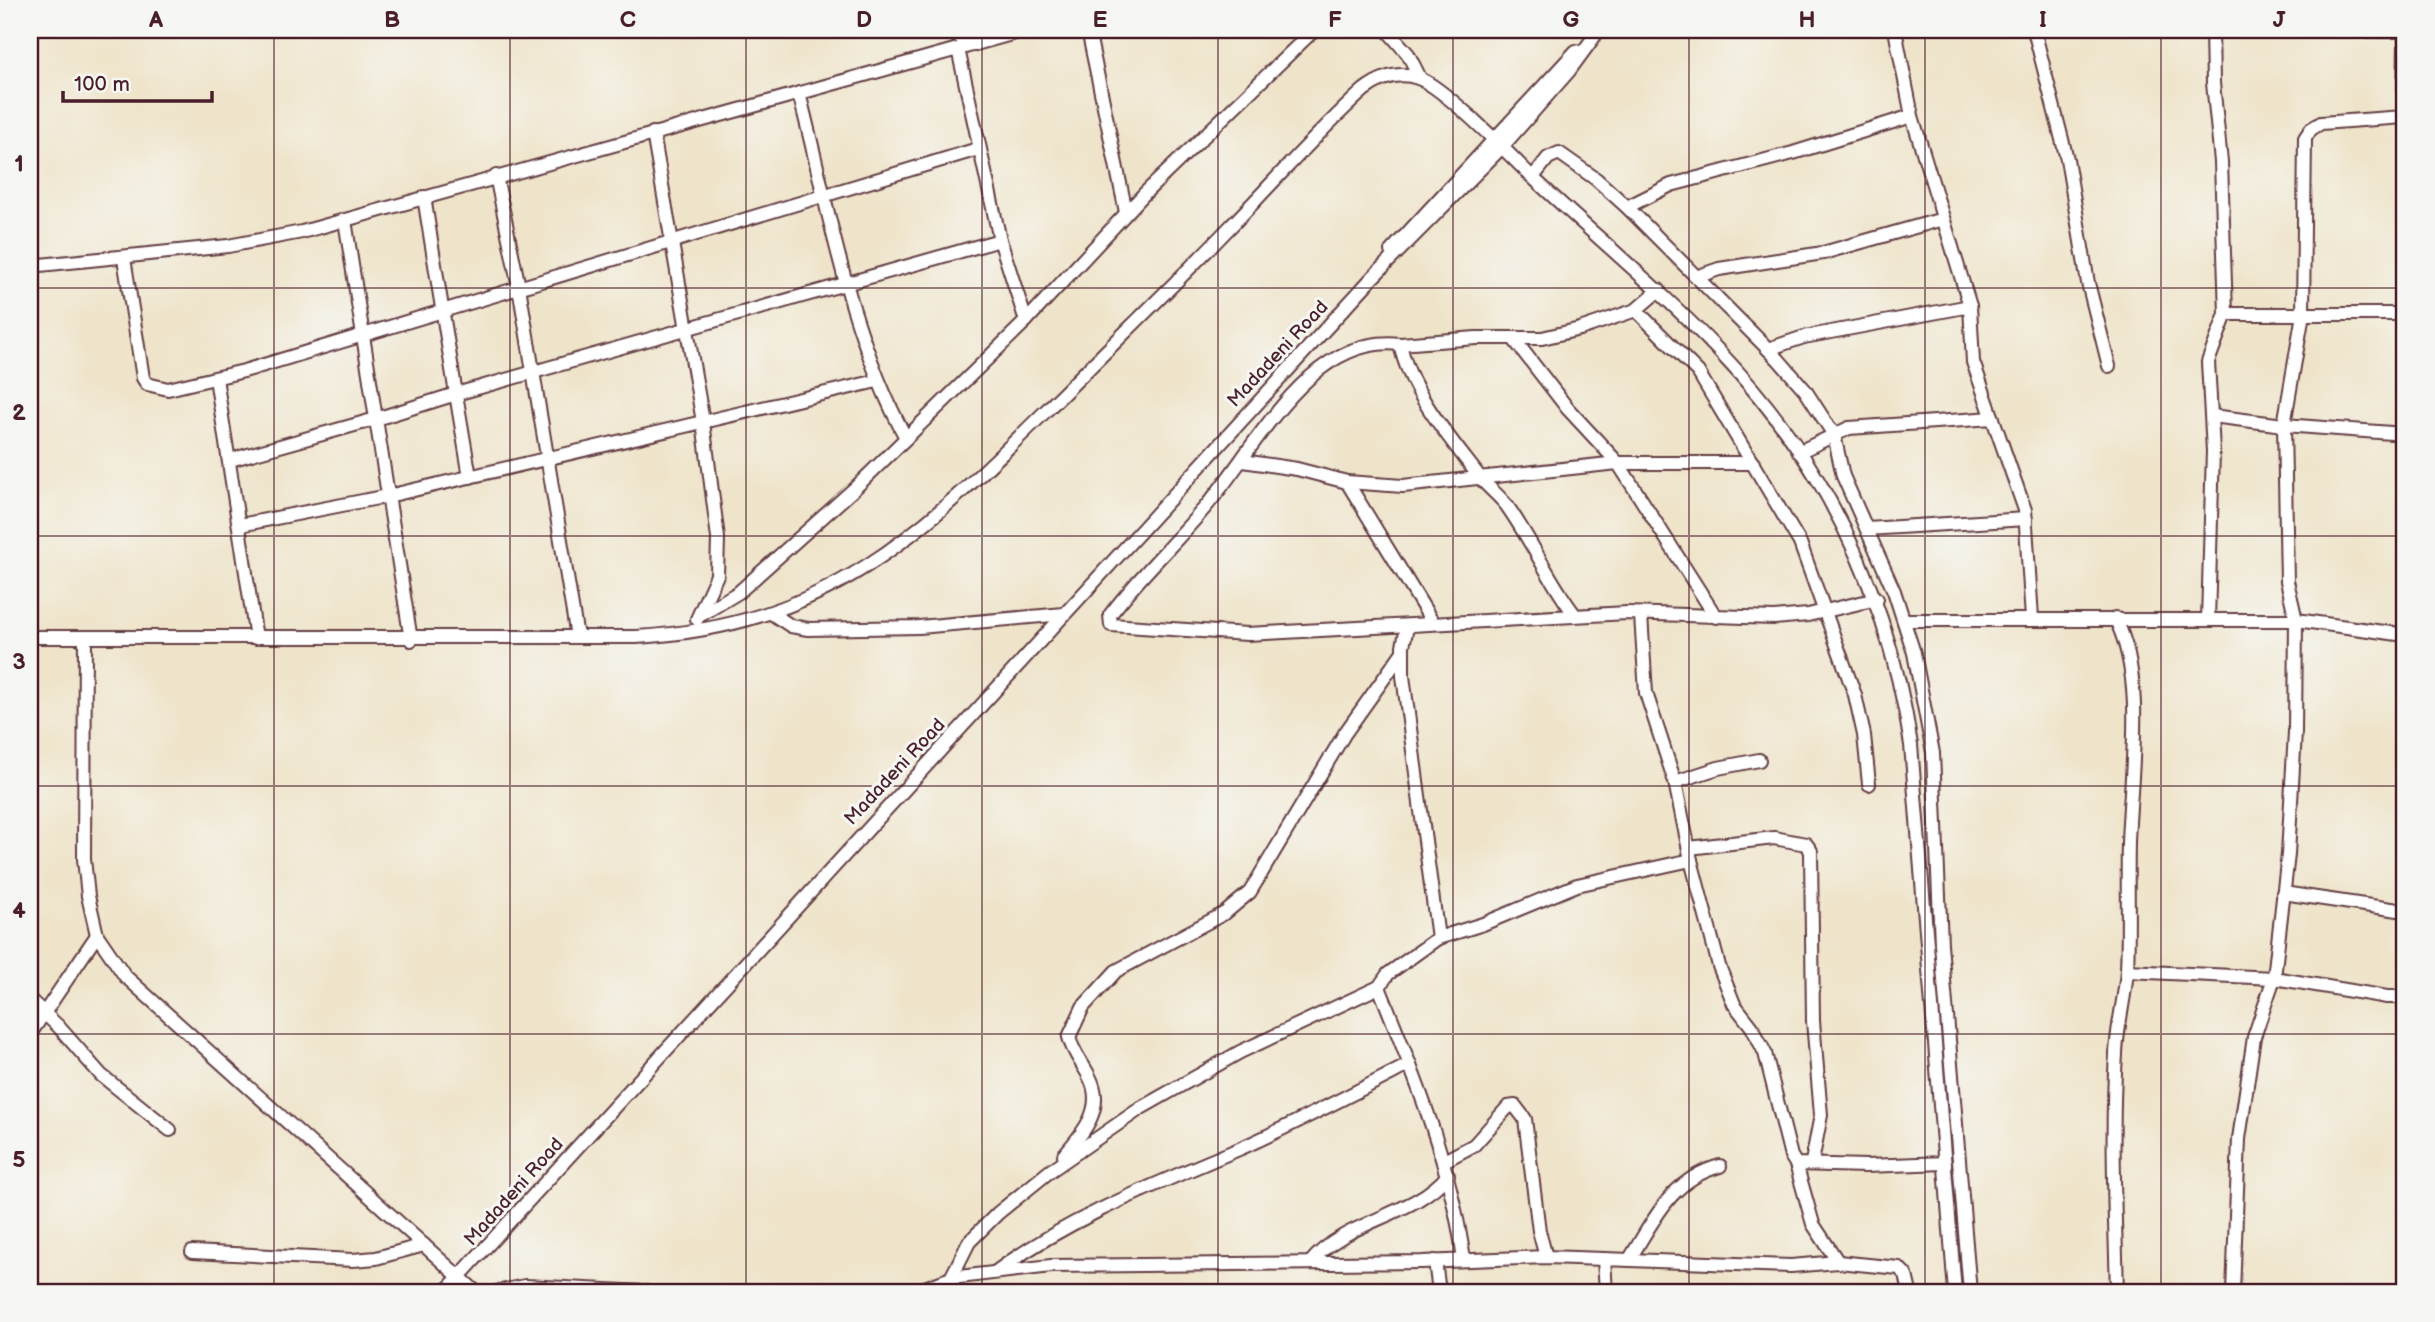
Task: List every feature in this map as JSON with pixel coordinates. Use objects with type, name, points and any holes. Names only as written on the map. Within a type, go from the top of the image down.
[{"type":"street","points":[[946,30],[975,45]]},
{"type":"street","points":[[30,266],[228,246],[302,232],[1026,30]]},
{"type":"street","points":[[1088,30],[1126,212]]},
{"type":"street","points":[[699,616],[726,602],[760,575],[906,438],[1026,321],[1126,212],[1314,30]]},
{"type":"street","points":[[1387,30],[1408,54],[1420,78],[1497,143],[1659,290],[1760,395],[1829,501],[1877,599],[1905,707],[1911,745],[1955,1292]]},
{"type":"street","name":"Madadeni Road","points":[[446,1292],[737,970],[1373,277],[1497,143],[1569,71],[1599,30]]},
{"type":"street","points":[[1895,30],[1912,116],[1970,306],[1973,362],[2026,519],[2032,618]]},
{"type":"street","points":[[2034,30],[2067,159],[2088,283],[2109,366]]},
{"type":"street","points":[[2208,620],[2212,416],[2208,362],[2226,314],[2221,162],[2213,83],[2212,30]]},
{"type":"street","points":[[2328,30],[2405,31]]},
{"type":"street","points":[[2233,1292],[2239,1139],[2254,1037],[2274,978],[2288,854],[2295,732],[2296,620],[2287,581],[2284,425],[2303,314],[2304,149],[2307,133],[2321,123],[2405,117],[2405,39]]},
{"type":"street","points":[[958,49],[1000,240],[1026,321]]},
{"type":"street","points":[[30,638],[411,640],[688,634],[771,613],[806,600],[873,564],[949,506],[1155,303],[1364,90],[1376,81],[1394,76],[1420,78]]},
{"type":"street","points":[[799,93],[859,331],[877,381],[906,438]]},
{"type":"street","points":[[1627,207],[1671,185],[1793,153],[1912,116]]},
{"type":"street","points":[[653,132],[703,422],[718,564],[714,585],[688,634]]},
{"type":"street","points":[[124,258],[138,354],[147,384],[168,389],[216,378],[443,312],[672,239],[826,196],[978,149]]},
{"type":"street","points":[[1532,177],[1551,155],[1562,154],[1627,207],[1768,349],[1805,390],[1834,435],[1843,476],[1905,620],[1933,753],[1942,956],[1970,1292]]},
{"type":"street","points":[[496,176],[519,287],[577,637]]},
{"type":"street","points":[[424,197],[470,477]]},
{"type":"street","points":[[1696,277],[1719,269],[1823,253],[1943,219]]},
{"type":"street","points":[[345,220],[411,640]]},
{"type":"street","points":[[230,460],[532,371],[1000,240]]},
{"type":"street","points":[[1659,290],[1636,310],[1580,330],[1528,340],[1467,338],[1399,344],[1378,342],[1359,346],[1320,369],[1280,409],[1243,461],[1203,510],[1127,593],[1110,615],[1111,625],[1247,634],[1407,627],[1575,615],[1774,618],[1827,611],[1877,599]]},
{"type":"street","points":[[1768,349],[1804,337],[1970,306]]},
{"type":"street","points":[[1636,310],[1698,372],[1800,543],[1827,611],[1858,705],[1869,784]]},
{"type":"street","points":[[2226,314],[2405,314]]},
{"type":"street","points":[[1513,338],[1568,409],[1618,463],[1716,617]]},
{"type":"street","points":[[1399,344],[1411,377],[1479,477],[1507,505],[1554,586],[1575,615]]},
{"type":"street","points":[[216,378],[256,638]]},
{"type":"street","points":[[240,525],[388,496],[877,381]]},
{"type":"street","points":[[2212,416],[2284,425],[2405,434]]},
{"type":"street","points":[[1799,452],[1834,435],[1859,427],[1993,418]]},
{"type":"street","points":[[1243,461],[1297,469],[1347,482],[1415,486],[1618,463],[1754,463]]},
{"type":"street","points":[[1347,482],[1433,624]]},
{"type":"street","points":[[1867,529],[2026,519]]},
{"type":"street","points":[[771,613],[791,626],[808,629],[919,627],[1064,614]]},
{"type":"street","points":[[1641,615],[1646,693],[1675,782],[1690,854],[1723,978],[1734,1004],[1758,1037],[1786,1146],[1796,1164],[1813,1224],[1838,1262]]},
{"type":"street","points":[[2115,618],[2123,632],[2129,659],[2132,715],[2127,971],[2116,1051],[2113,1164],[2117,1292]]},
{"type":"street","points":[[1905,620],[2296,620],[2405,635]]},
{"type":"street","points":[[1407,627],[1402,653],[1438,938]]},
{"type":"street","points":[[85,639],[84,859],[88,896],[97,935],[106,953],[125,976],[476,1292]]},
{"type":"street","points":[[1050,1171],[1088,1125],[1096,1105],[1094,1085],[1069,1037],[1083,1007],[1116,971],[1225,914],[1250,892],[1345,733],[1402,653]]},
{"type":"street","points":[[1675,782],[1718,768],[1759,760]]},
{"type":"street","points":[[951,1278],[969,1242],[979,1230],[1050,1171],[1141,1108],[1191,1078],[1379,987],[1388,974],[1438,938],[1483,924],[1577,885],[1690,854],[1774,838],[1806,844],[1811,851],[1813,1021],[1821,1115],[1812,1162]]},
{"type":"street","points":[[2283,893],[2405,911]]},
{"type":"street","points":[[30,1034],[97,935]]},
{"type":"street","points":[[2127,971],[2274,978],[2387,997],[2405,997]]},
{"type":"street","points":[[1379,987],[1410,1063],[1444,1161],[1464,1260]]},
{"type":"street","points":[[30,1000],[101,1075],[170,1130]]},
{"type":"street","points":[[997,1271],[1035,1246],[1131,1194],[1242,1147],[1410,1063]]},
{"type":"street","points":[[1444,1161],[1474,1145],[1508,1107],[1515,1106],[1521,1110],[1525,1119],[1539,1231],[1546,1256]]},
{"type":"street","points":[[1796,1164],[1812,1162],[1866,1166],[1945,1163]]},
{"type":"street","points":[[1629,1259],[1675,1188],[1705,1170],[1720,1166]]},
{"type":"street","points":[[1310,1263],[1331,1243],[1427,1193],[1448,1175]]},
{"type":"street","points":[[1950,1237],[1965,1237]]},
{"type":"street","points":[[192,1252],[353,1260],[376,1258],[424,1245]]},
{"type":"street","points":[[914,1292],[951,1278],[1051,1266],[1435,1261],[1546,1256],[1791,1266],[1838,1262],[1899,1268],[1906,1275],[1910,1292]]},
{"type":"street","points":[[1604,1259],[1606,1292]]},
{"type":"street","points":[[1435,1261],[1439,1292]]},
{"type":"street","points":[[496,1292],[525,1286],[646,1292]]}]
